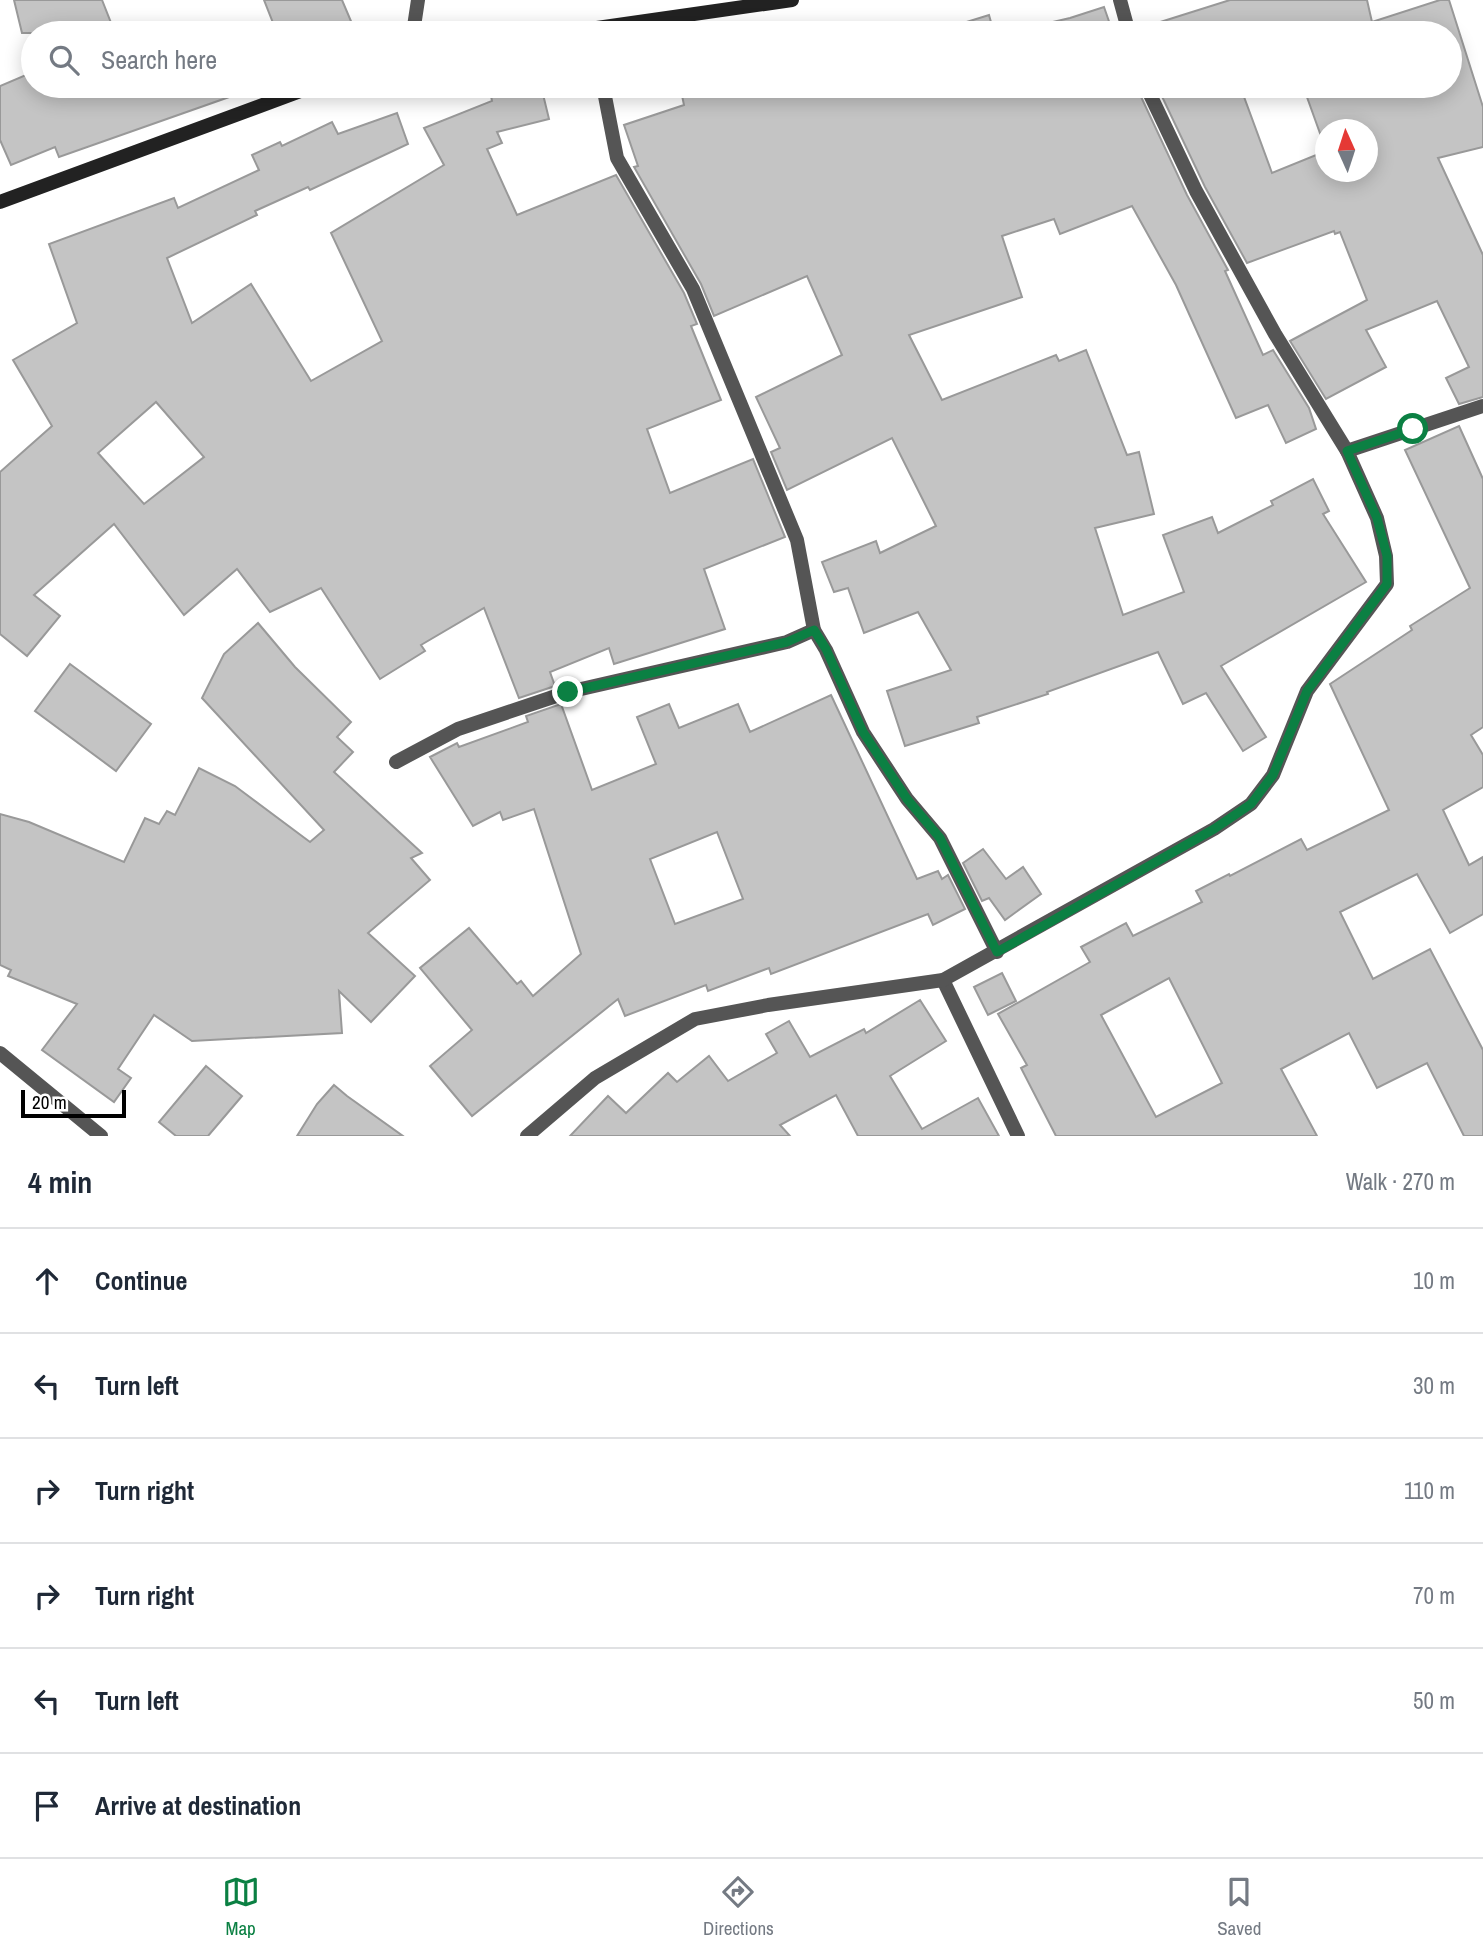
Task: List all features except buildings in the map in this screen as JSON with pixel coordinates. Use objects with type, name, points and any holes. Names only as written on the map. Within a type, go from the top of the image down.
[{"type":"main road","points":[[657,21],[792,0]]},
{"type":"main road","points":[[0,202],[282,98]]},
{"type":"street","points":[[415,21],[418,0]]},
{"type":"street","points":[[1120,0],[1126,21]]},
{"type":"street","points":[[605,98],[617,158],[694,289],[797,540],[814,630],[826,649],[863,732],[907,799],[940,838],[997,952]]},
{"type":"street","points":[[527,1136],[595,1078],[695,1019],[768,1005],[943,980],[1214,829],[1251,804],[1273,775],[1307,691],[1387,584],[1387,556],[1377,518],[1347,451],[1268,322],[1196,191],[1152,98]]},
{"type":"street","points":[[1347,451],[1483,406]]},
{"type":"street","points":[[396,762],[458,729],[568,692],[787,642],[814,630]]},
{"type":"street","points":[[943,980],[1018,1136]]},
{"type":"street","points":[[0,1053],[101,1136]]},
{"type":"route","points":[[568,692],[787,642],[814,630],[826,649],[863,732],[907,799],[940,838],[997,952],[1161,860],[1251,804],[1273,775],[1307,691],[1387,584],[1387,556],[1377,518],[1347,451],[1413,429]]}]
